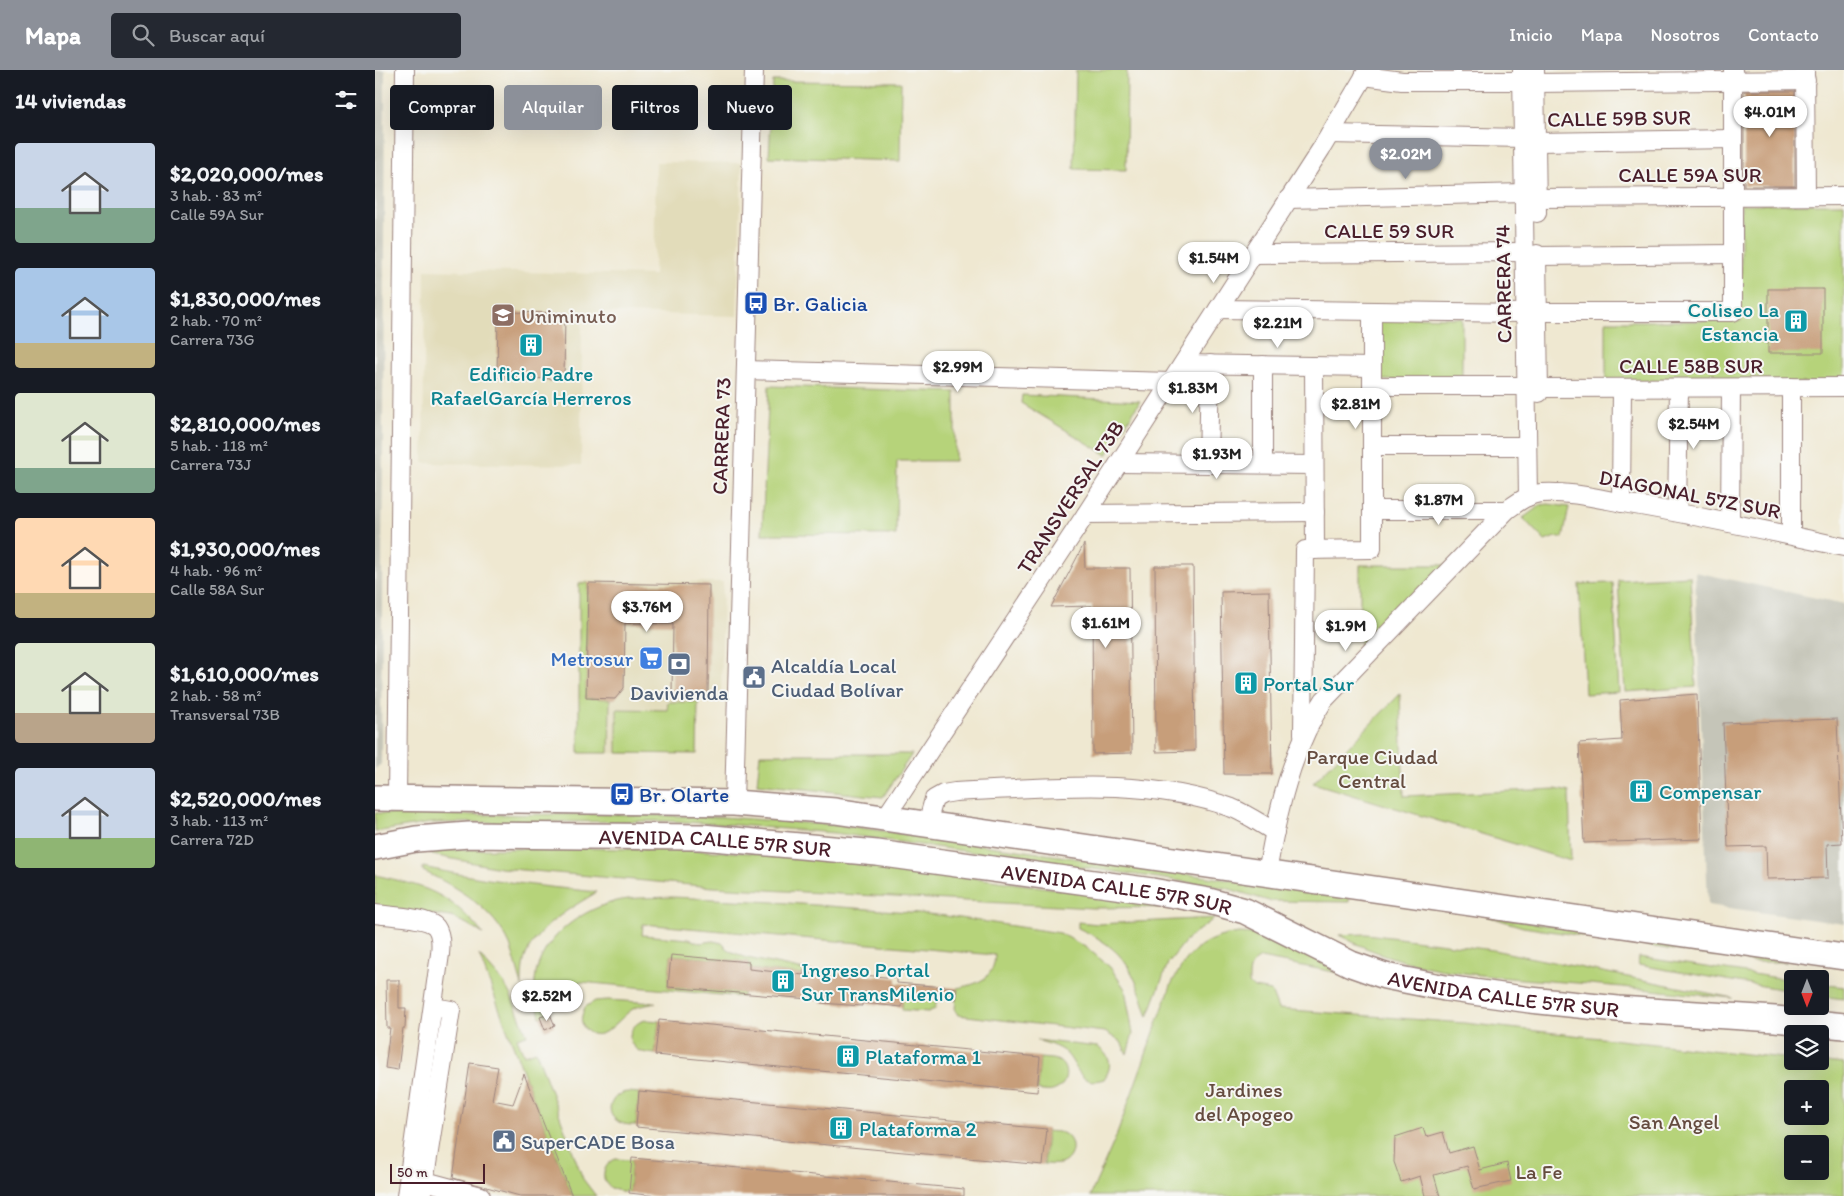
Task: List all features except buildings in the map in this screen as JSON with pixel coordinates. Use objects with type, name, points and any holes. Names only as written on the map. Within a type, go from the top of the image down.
[{"type":"highway","name":"AVENIDA CALLE 57R SUR","points":[[386,798],[734,803],[835,811],[1844,957]]},
{"type":"highway","name":"AVENIDA CALLE 57R SUR","points":[[375,846],[415,839],[469,835],[693,837],[740,839],[877,852],[1152,891],[1209,901],[1245,911],[1351,964],[1385,976],[1445,988],[1530,1000],[1618,1009],[1775,1019],[1844,1026]]},
{"type":"street","points":[[386,798],[405,70]]},
{"type":"street","name":"CARRERA 73","points":[[734,803],[754,70]]},
{"type":"street","points":[[1366,73],[1402,81],[1529,76],[1805,75],[1806,196]]},
{"type":"street","name":"TRANSVERSAL 73B","points":[[885,818],[1183,364],[1330,134],[1366,73]]},
{"type":"street","points":[[1218,309],[1531,313],[1733,312],[1733,75]]},
{"type":"street","name":"CARRERA 74","points":[[1529,76],[1534,495]]},
{"type":"street","name":"CALLE 59B SUR","points":[[1330,134],[1530,140],[1733,139]]},
{"type":"street","name":"CALLE 59A SUR","points":[[1288,199],[1530,196],[1844,196]]},
{"type":"street","name":"CALLE 59 SUR","points":[[1253,254],[1733,254]]},
{"type":"street","points":[[1310,550],[1372,549],[1373,311]]},
{"type":"street","points":[[1183,364],[1373,366]]},
{"type":"street","points":[[1208,464],[1210,364]]},
{"type":"street","points":[[1263,365],[1263,464]]},
{"type":"street","points":[[1303,738],[1310,550],[1315,512],[1315,366]]},
{"type":"street","points":[[746,370],[1171,382]]},
{"type":"street","name":"CALLE 58B SUR","points":[[1373,386],[1844,387]]},
{"type":"street","name":"CARRERA 74","points":[[1532,387],[1527,446],[1534,495]]},
{"type":"street","points":[[1791,387],[1791,535]]},
{"type":"street","points":[[1621,502],[1622,388]]},
{"type":"street","points":[[1677,512],[1679,388]]},
{"type":"street","points":[[1730,523],[1731,388]]},
{"type":"street","points":[[1372,446],[1527,446]]},
{"type":"street","points":[[1119,463],[1315,465]]},
{"type":"street","name":"DIAGONAL 57Z SUR","points":[[1534,495],[1564,494],[1621,502],[1844,546]]},
{"type":"street","points":[[1267,872],[1287,786],[1303,738],[1317,711],[1334,688],[1507,510],[1534,495]]},
{"type":"street","points":[[1372,510],[1507,510]]},
{"type":"street","points":[[1086,514],[1315,512]]},
{"type":"street","points":[[927,824],[934,799],[943,794],[1078,786],[1133,788],[1190,797],[1233,808],[1275,832]]},
{"type":"street","points":[[375,914],[429,922],[437,928],[441,948],[406,1196]]},
{"type":"street","points":[[433,1008],[451,1010],[424,1188],[481,1196]]},
{"type":"shaded area","points":[[375,70],[385,70],[381,764],[375,769]]},
{"type":"shaded area","name":"Uniminuto","points":[[656,162],[742,163],[737,316],[582,312],[581,465],[423,463],[425,270],[654,275]]},
{"type":"shaded area","points":[[1695,572],[1844,604],[1844,924],[1708,905]]},
{"type":"shaded area","name":"Metrosur","points":[[579,581],[723,582],[721,702],[698,702],[697,754],[579,753]]},
{"type":"green space","points":[[1076,70],[1127,70],[1126,170],[1074,169]]},
{"type":"green space","points":[[773,81],[901,82],[900,161],[769,157],[770,130],[792,130],[792,85],[773,85]]},
{"type":"green space","points":[[1741,204],[1844,204],[1844,383],[1606,382],[1606,321],[1741,321]]},
{"type":"green space","points":[[1377,317],[1462,318],[1462,381],[1377,380]]},
{"type":"green space","points":[[769,386],[955,392],[955,461],[897,461],[896,535],[762,534]]},
{"type":"green space","points":[[1022,395],[1140,401],[1107,455],[1021,403]]},
{"type":"green space","points":[[1541,505],[1569,507],[1563,538],[1555,537],[1545,541],[1523,518]]},
{"type":"green space","points":[[1360,565],[1448,565],[1360,649]]},
{"type":"green space","points":[[1690,576],[1696,687],[1625,692],[1618,580]]},
{"type":"green space","points":[[579,583],[588,583],[586,698],[610,699],[609,753],[579,753]]},
{"type":"green space","points":[[1613,583],[1619,692],[1585,694],[1579,584]]},
{"type":"green space","name":"Parque Ciudad Central","points":[[1400,694],[1404,796],[1556,789],[1569,792],[1571,861],[1313,783]]},
{"type":"green space","points":[[668,702],[698,702],[697,754],[617,753],[617,709],[667,710]]},
{"type":"green space","points":[[760,754],[912,754],[883,797],[757,784]]},
{"type":"green space","points":[[375,813],[458,815],[599,814],[723,817],[848,826],[1349,897],[1349,902],[1269,901],[1226,888],[834,833],[665,821],[431,823],[375,832]]},
{"type":"green space","points":[[570,848],[689,850],[815,856],[1189,907],[1093,908],[713,887],[500,868],[432,855],[432,850]]},
{"type":"green space","points":[[423,867],[488,879],[597,892],[557,918],[539,935],[526,955],[522,970],[522,986],[510,945],[494,921],[473,901],[449,884],[423,871]]},
{"type":"green space","points":[[375,875],[408,883],[448,900],[471,920],[483,934],[451,917],[375,906]]},
{"type":"green space","points":[[672,897],[909,912],[1060,933],[1087,948],[1110,967],[1125,989],[1133,1034],[1127,1054],[1121,1042],[1105,1032],[958,1015],[955,1010],[957,988],[972,985],[988,975],[992,970],[995,955],[643,924],[642,935],[689,939],[700,943],[713,941],[722,943],[730,951],[747,958],[804,970],[804,975],[749,969],[749,962],[671,955],[668,987],[743,993],[743,997],[581,982],[565,989],[557,997],[550,1014],[540,1017],[535,990],[538,965],[554,938],[566,927],[579,917],[593,910],[622,900]]},
{"type":"green space","points":[[1487,916],[1787,962],[1753,962],[1523,927]]},
{"type":"green space","points":[[1215,918],[1188,938],[1168,963],[1148,1017],[1138,986],[1125,963],[1107,944],[1078,928],[1078,922],[1098,924]]},
{"type":"green space","name":"Jardines del Apogeo","points":[[1239,933],[1271,935],[1355,976],[1261,958],[1251,968],[1249,983],[1254,988],[1271,991],[1278,1009],[1464,1023],[1784,1058],[1784,1070],[1829,1070],[1829,1062],[1844,1064],[1844,1196],[1090,1196],[1116,1137],[1171,985],[1190,955],[1197,948],[1215,939]]},
{"type":"green space","points":[[1366,934],[1493,950],[1733,998],[1461,973],[1398,959],[1368,949],[1339,935]]},
{"type":"green space","points":[[479,955],[504,983],[512,998],[527,1035],[517,1038],[524,1055],[536,1051],[583,1179],[596,1196],[572,1196]]},
{"type":"green space","points":[[1639,957],[1784,979],[1784,990],[1638,965]]},
{"type":"green space","points":[[1829,985],[1844,987],[1844,999],[1829,997]]},
{"type":"green space","points":[[903,995],[937,998],[935,1009],[928,1012],[902,1010]]},
{"type":"green space","points":[[595,1001],[656,1003],[636,1008],[604,1032],[591,1034],[582,1024],[582,1015],[585,1007]]},
{"type":"green space","points":[[647,1020],[659,1021],[655,1054],[645,1053],[636,1049],[630,1040],[631,1031],[634,1027],[638,1023]]},
{"type":"green space","points":[[1036,1040],[1098,1047],[1108,1058],[1109,1070],[1104,1079],[1096,1081],[1084,1078],[1066,1053],[1056,1047]]},
{"type":"green space","points":[[1040,1058],[1058,1061],[1065,1068],[1065,1080],[1055,1090],[1037,1090]]},
{"type":"green space","points":[[628,1092],[639,1093],[636,1125],[618,1122],[610,1111],[615,1098]]},
{"type":"green space","points":[[1047,1131],[1062,1133],[1069,1139],[1072,1152],[1064,1162],[1044,1164]]},
{"type":"green space","points":[[616,1159],[632,1160],[629,1192],[613,1189],[605,1182],[605,1168]]},
{"type":"place","name":"Br. Galicia","points":[[756,303]]},
{"type":"place","name":"Uniminuto","points":[[503,315]]},
{"type":"place","name":"Coliseo La Estancia","points":[[1796,321]]},
{"type":"place","name":"Edificio Padre RafaelGarcía Herreros","points":[[531,345]]},
{"type":"place","name":"Metrosur","points":[[651,658]]},
{"type":"place","name":"Davivienda","points":[[679,664]]},
{"type":"place","name":"Alcaldía Local Ciudad Bolívar","points":[[754,677]]},
{"type":"place","name":"Portal Sur","points":[[1246,683]]},
{"type":"place","name":"Compensar","points":[[1641,791]]},
{"type":"place","name":"Br. Olarte","points":[[622,794]]},
{"type":"place","name":"Ingreso Portal Sur TransMilenio","points":[[783,981]]},
{"type":"place","name":"Plataforma 1","points":[[848,1056]]},
{"type":"place","name":"Plataforma 2","points":[[841,1128]]},
{"type":"place","name":"SuperCADE Bosa","points":[[504,1141]]},
{"type":"park label","name":"San Angel","points":[[1674,1121]]},
{"type":"park label","name":"La Fe","points":[[1539,1171]]}]
